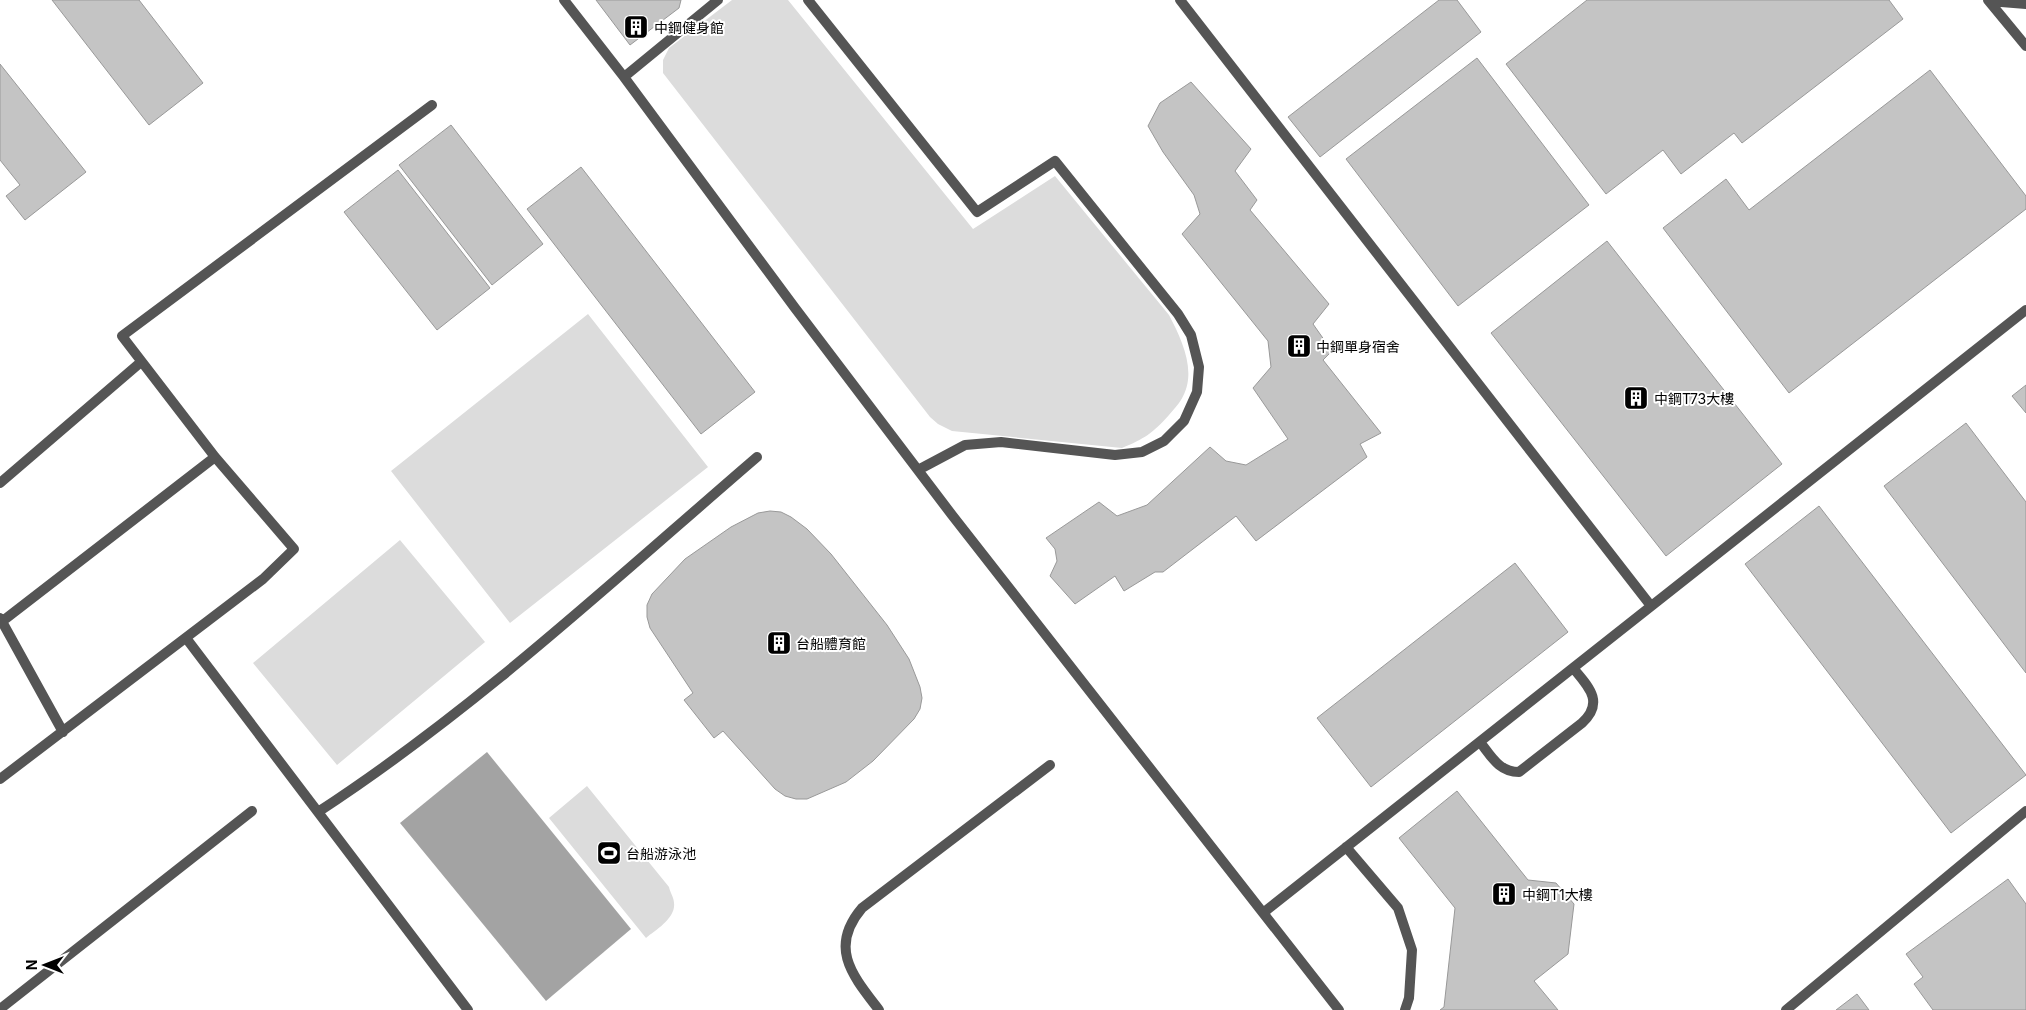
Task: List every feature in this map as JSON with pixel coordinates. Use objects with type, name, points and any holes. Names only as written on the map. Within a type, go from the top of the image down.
[{"type":"lane","points":[[564,0],[624,77],[918,470],[1339,1010]]},
{"type":"lane","points":[[624,77],[718,0]]},
{"type":"lane","points":[[808,0],[977,212],[1055,160],[1178,314],[1191,335],[1199,367],[1197,392],[1184,421],[1164,441],[1142,452],[1116,455],[1001,442],[964,445],[918,470]]},
{"type":"lane","points":[[1180,0],[1651,606]]},
{"type":"lane","points":[[1990,0],[2026,4]]},
{"type":"lane","points":[[1990,0],[2026,46]]},
{"type":"lane","points":[[0,778],[263,579],[294,549],[215,457],[122,336],[432,105]]},
{"type":"lane","points":[[1263,913],[2026,310]]},
{"type":"lane","points":[[0,483],[141,362]]},
{"type":"lane","points":[[63,732],[1,621],[215,457]]},
{"type":"lane","points":[[318,812],[359,785],[520,660],[757,457]]},
{"type":"lane","points":[[186,638],[468,1010]]},
{"type":"lane","points":[[1480,742],[1503,769],[1519,772],[1575,728],[1590,716],[1593,694],[1573,668]]},
{"type":"lane","points":[[879,1010],[856,979],[847,962],[846,941],[850,922],[862,908],[1050,765]]},
{"type":"lane","points":[[0,1009],[252,811]]},
{"type":"lane","points":[[1786,1010],[2026,811]]},
{"type":"lane","points":[[1346,847],[1398,908],[1412,950],[1409,998],[1405,1010]]},
{"type":"shaded area","points":[[732,0],[788,0],[973,229],[1055,176],[1169,315],[1179,335],[1188,368],[1186,390],[1175,408],[1153,431],[1122,448],[952,431],[938,424],[930,417],[663,73],[663,60],[669,48]]},
{"type":"shaded area","points":[[588,314],[708,467],[510,623],[391,471]]},
{"type":"shaded area","points":[[400,540],[485,642],[337,765],[253,663]]},
{"type":"shaded area","points":[[487,752],[631,929],[546,1001],[400,823]]},
{"type":"shaded area","name":"台船游泳池","points":[[587,786],[669,887],[674,901],[672,914],[669,919],[646,938],[549,818]]},
{"type":"building","points":[[52,0],[139,0],[203,83],[149,125]]},
{"type":"building","name":"中鋼健身館","points":[[596,0],[681,0],[679,8],[630,45]]},
{"type":"building","points":[[1439,0],[1457,0],[1481,32],[1320,157],[1288,117]]},
{"type":"building","points":[[1587,0],[1889,0],[1903,19],[1742,143],[1734,133],[1681,174],[1663,150],[1606,194],[1506,64]]},
{"type":"building","points":[[1477,58],[1589,205],[1458,306],[1346,159]]},
{"type":"building","points":[[0,64],[86,172],[25,220],[6,196],[20,185],[0,160]]},
{"type":"building","points":[[1930,70],[2026,196],[2026,209],[1789,393],[1663,228],[1726,179],[1749,210]]},
{"type":"building","name":"中鋼單身宿舍","points":[[1191,82],[1251,149],[1235,171],[1257,200],[1250,210],[1329,304],[1313,324],[1332,351],[1323,360],[1381,433],[1360,444],[1367,457],[1256,541],[1236,516],[1163,572],[1155,572],[1124,591],[1115,576],[1075,604],[1050,576],[1057,561],[1055,549],[1046,538],[1099,502],[1117,516],[1147,505],[1210,447],[1226,461],[1246,465],[1288,439],[1253,388],[1271,367],[1268,341],[1182,234],[1200,214],[1194,195],[1163,152],[1148,126],[1160,103]]},
{"type":"building","points":[[451,125],[543,244],[492,285],[399,165]]},
{"type":"building","points":[[581,167],[755,392],[701,434],[527,209]]},
{"type":"building","points":[[398,170],[490,288],[437,330],[344,212]]},
{"type":"building","name":"中鋼T73大樓","points":[[1607,241],[1782,464],[1666,556],[1491,333]]},
{"type":"building","points":[[2026,385],[2026,413],[2012,396]]},
{"type":"building","points":[[1966,423],[2026,502],[2026,673],[1884,486]]},
{"type":"building","points":[[1819,506],[2026,775],[1951,833],[1745,564]]},
{"type":"building","name":"台船體育館","points":[[781,512],[791,517],[807,529],[831,554],[887,625],[909,659],[920,687],[922,698],[920,709],[914,719],[873,761],[846,782],[807,799],[785,796],[775,789],[723,731],[714,738],[684,700],[693,693],[650,628],[647,617],[647,605],[652,594],[685,559],[731,527],[758,513]]},
{"type":"building","points":[[1515,563],[1568,632],[1371,787],[1317,718]]},
{"type":"building","name":"中鋼T1大樓","points":[[1457,791],[1528,880],[1556,883],[1574,904],[1568,954],[1534,981],[1558,1010],[1440,1010],[1444,1007],[1455,908],[1399,838]]},
{"type":"building","points":[[2008,879],[2026,904],[2026,1010],[1933,1010],[1914,984],[1923,977],[1906,954]]},
{"type":"building","points":[[1857,994],[1869,1010],[1836,1010]]},
{"type":"place","name":"中鋼健身館","points":[[636,27]]},
{"type":"place","name":"中鋼單身宿舍","points":[[1299,346]]},
{"type":"place","name":"中鋼T73大樓","points":[[1636,398]]},
{"type":"place","name":"台船體育館","points":[[779,643]]},
{"type":"place","name":"台船游泳池","points":[[609,853]]},
{"type":"place","name":"中鋼T1大樓","points":[[1504,894]]}]
